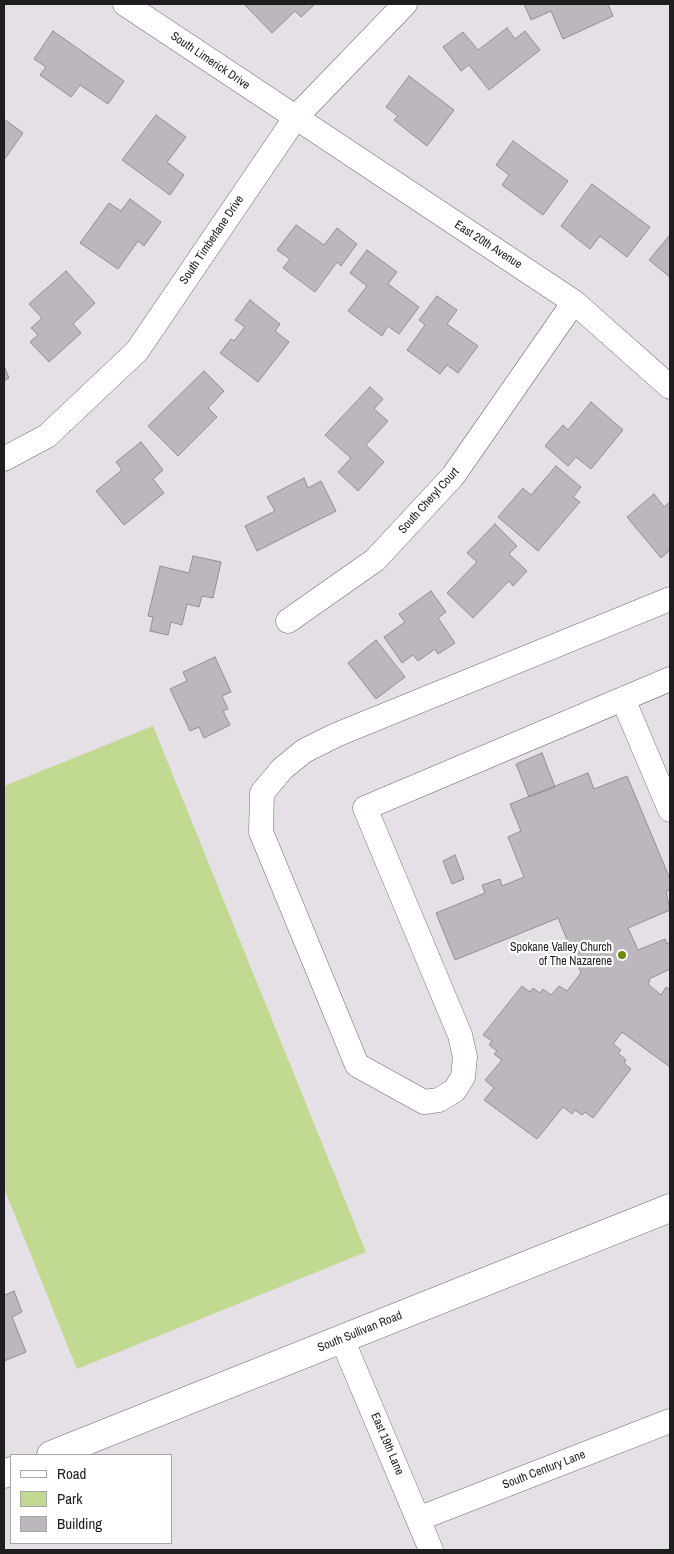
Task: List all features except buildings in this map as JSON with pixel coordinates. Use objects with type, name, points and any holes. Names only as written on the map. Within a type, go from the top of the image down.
[{"type":"main road","name":"South Sullivan Road","points":[[54,1454],[670,1208]]},
{"type":"street","name":"South Limerick Drive","points":[[125,4],[296,118]]},
{"type":"street","name":"South Timberlane Drive","points":[[4,459],[47,436],[137,351],[296,118],[405,4]]},
{"type":"street","name":"East 20th Avenue","points":[[296,118],[574,302],[670,387]]},
{"type":"street","name":"South Cheryl Court","points":[[288,621],[375,560],[454,476],[574,302]]},
{"type":"street","points":[[670,599],[336,735],[304,752],[282,769],[262,793],[261,832],[357,1065],[424,1102],[439,1100],[455,1090],[463,1077],[465,1057],[460,1034],[365,808],[670,679]]},
{"type":"street","points":[[623,699],[670,810]]},
{"type":"street","name":"East 19th Lane","points":[[342,1339],[430,1550]]},
{"type":"street","name":"South Century Lane","points":[[418,1519],[670,1421]]},
{"type":"green space","points":[[153,726],[366,1252],[77,1369],[4,1188],[4,786]]},
{"type":"place","name":"Spokane Valley Church of The Nazarene","points":[[622,955]]}]
